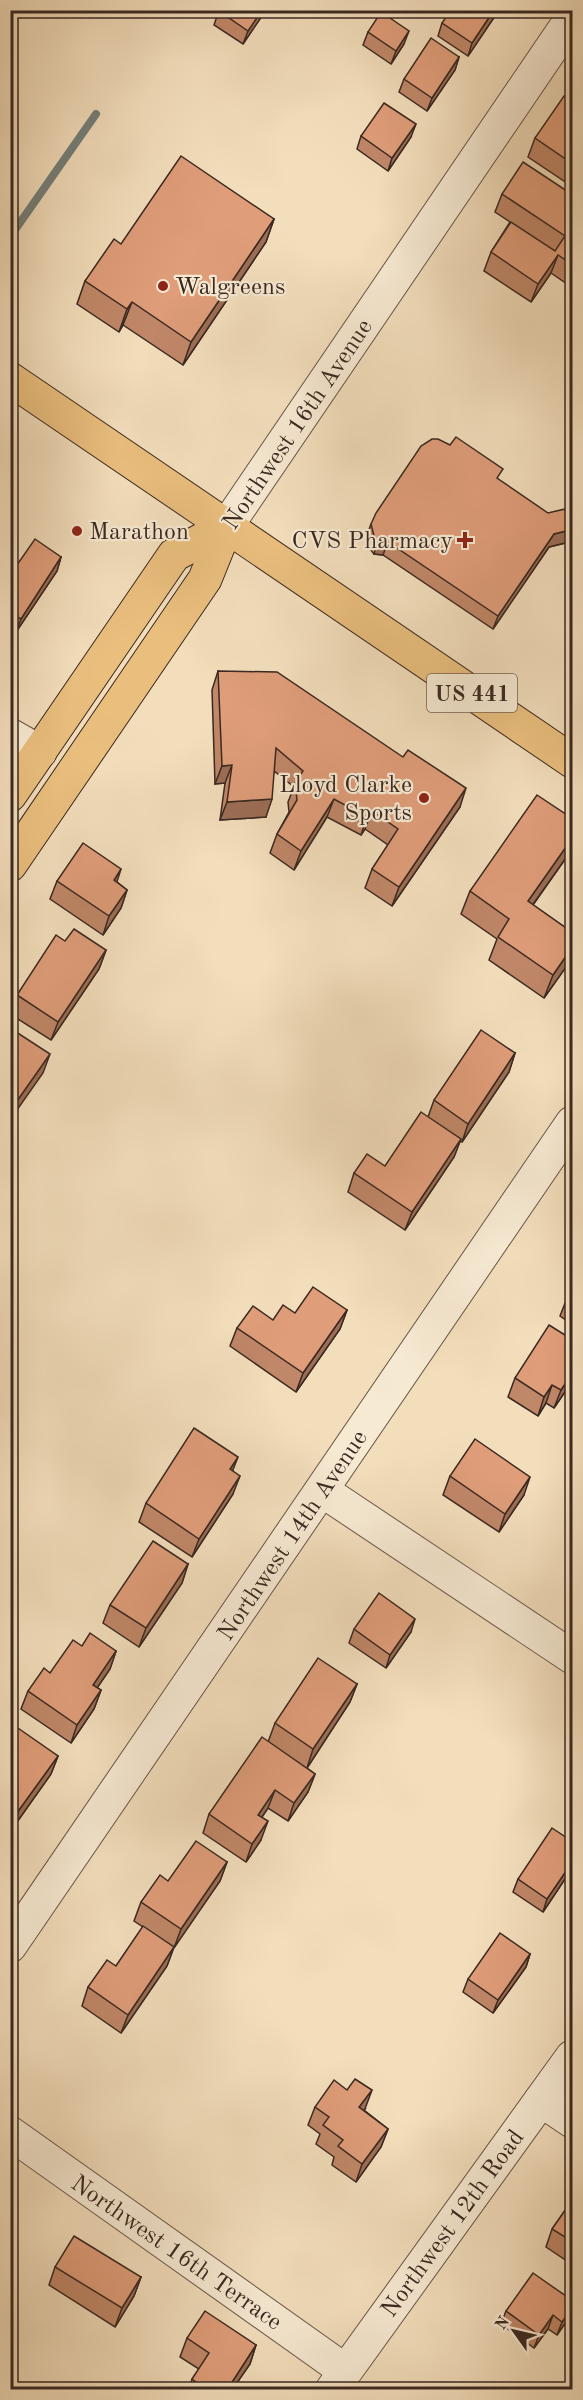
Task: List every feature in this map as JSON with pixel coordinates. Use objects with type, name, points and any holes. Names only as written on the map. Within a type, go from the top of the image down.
[{"type":"main road","name":"US 441","points":[[10,379],[573,761]]},
{"type":"main road","points":[[10,795],[174,555],[226,527]]},
{"type":"main road","name":"Northwest 16th Avenue","points":[[10,865],[205,579],[226,527]]},
{"type":"street","name":"Northwest 16th Avenue","points":[[226,527],[573,18]]},
{"type":"street","points":[[10,735],[40,752]]},
{"type":"street","name":"Northwest 14th Avenue","points":[[10,1946],[573,1123]]},
{"type":"street","points":[[323,1491],[573,1656]]},
{"type":"street","name":"Northwest 12th Road","points":[[338,2380],[573,2057]]},
{"type":"street","points":[[541,2100],[573,2121]]},
{"type":"street","name":"Northwest 16th Terrace","points":[[10,2133],[338,2380]]},
{"type":"building","points":[[219,10],[262,10],[248,31]]},
{"type":"building","points":[[451,10],[494,10],[472,43],[442,23]]},
{"type":"building","points":[[381,12],[409,31],[396,51],[368,32]]},
{"type":"building","points":[[431,38],[459,57],[432,98],[404,79]]},
{"type":"building","points":[[564,96],[573,102],[573,164],[535,138]]},
{"type":"building","points":[[384,103],[416,124],[392,158],[361,136]]},
{"type":"building","name":"Walgreens","points":[[181,156],[274,219],[191,342],[132,302],[127,309],[85,281],[114,239],[121,244]]},
{"type":"building","points":[[523,162],[573,195],[573,265],[558,255],[538,284],[491,252],[511,222],[555,251],[565,236],[502,194]]},
{"type":"building","name":"CVS Pharmacy","points":[[456,437],[503,469],[497,478],[548,513],[565,509],[570,530],[554,534],[498,616],[388,542],[378,541],[371,524],[421,446],[432,439],[438,439],[450,445]]},
{"type":"building","points":[[35,539],[61,557],[21,619],[10,613],[10,575]]},
{"type":"building","points":[[218,671],[277,672],[403,757],[408,750],[466,788],[399,887],[372,869],[398,829],[372,811],[367,817],[334,799],[301,851],[277,834],[297,800],[295,783],[303,771],[276,748],[272,799],[227,802],[232,765],[222,766]]},
{"type":"building","points":[[537,795],[573,819],[573,837],[528,901],[573,933],[573,946],[553,975],[498,937],[509,919],[470,891]]},
{"type":"building","points":[[83,843],[121,869],[114,880],[127,890],[109,916],[57,881]]},
{"type":"building","points":[[74,929],[106,950],[58,1022],[17,995],[56,935],[65,941]]},
{"type":"building","points":[[10,1028],[50,1054],[10,1111]]},
{"type":"building","points":[[481,1030],[515,1053],[468,1124],[434,1100]]},
{"type":"building","points":[[421,1112],[461,1139],[412,1212],[354,1173],[367,1154],[385,1166]]},
{"type":"building","points":[[313,1287],[347,1310],[303,1373],[237,1328],[253,1306],[273,1320],[283,1305],[295,1313]]},
{"type":"building","points":[[573,1289],[573,1302],[567,1298]]},
{"type":"building","points":[[549,1325],[573,1340],[573,1372],[561,1390],[552,1385],[544,1397],[515,1378]]},
{"type":"building","points":[[194,1428],[238,1457],[230,1469],[240,1476],[199,1539],[146,1503]]},
{"type":"building","points":[[475,1439],[530,1477],[505,1514],[450,1476]]},
{"type":"building","points":[[153,1541],[188,1564],[146,1628],[110,1605]]},
{"type":"building","points":[[379,1593],[415,1619],[390,1655],[354,1629]]},
{"type":"building","points":[[90,1633],[116,1651],[93,1685],[101,1690],[77,1725],[28,1691],[44,1668],[50,1673],[73,1640],[82,1646]]},
{"type":"building","points":[[318,1658],[357,1684],[313,1749],[275,1723]]},
{"type":"building","points":[[15,1726],[58,1756],[19,1810],[10,1804],[10,1729],[12,1730]]},
{"type":"building","points":[[262,1737],[315,1774],[294,1803],[275,1790],[258,1815],[268,1821],[252,1844],[209,1814]]},
{"type":"building","points":[[552,1828],[573,1842],[573,1861],[547,1899],[518,1879]]},
{"type":"building","points":[[196,1841],[227,1862],[181,1929],[141,1902],[160,1875],[168,1881]]},
{"type":"building","points":[[143,1926],[174,1947],[128,2015],[88,1987],[107,1960],[116,1966]]},
{"type":"building","points":[[500,1933],[530,1954],[498,2000],[468,1979]]},
{"type":"building","points":[[355,2079],[372,2090],[359,2107],[388,2129],[362,2164],[338,2146],[343,2140],[323,2125],[329,2117],[315,2107],[334,2080],[347,2090]]},
{"type":"building","points":[[573,2199],[573,2242],[552,2229]]},
{"type":"building","points":[[74,2236],[141,2277],[122,2308],[55,2267]]},
{"type":"building","points":[[533,2273],[573,2301],[573,2307],[562,2322],[553,2315],[539,2335],[506,2311]]},
{"type":"building","points":[[205,2311],[256,2345],[227,2390],[207,2390],[192,2379],[209,2353],[187,2338]]},
{"type":"waterway","points":[[10,237],[96,114]]},
{"type":"place","name":"Walgreens","points":[[163,286]]},
{"type":"place","name":"Marathon","points":[[77,531]]},
{"type":"place","name":"CVS Pharmacy","points":[[465,540]]},
{"type":"place","name":"Lloyd Clarke Sports","points":[[424,798]]}]
